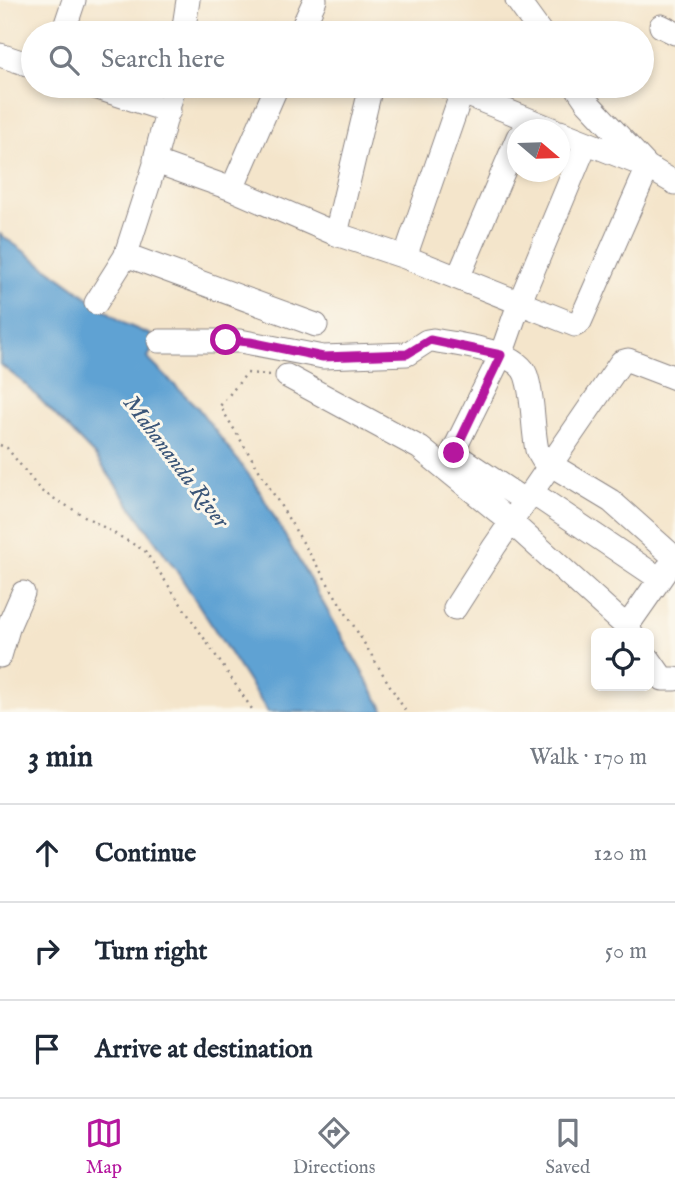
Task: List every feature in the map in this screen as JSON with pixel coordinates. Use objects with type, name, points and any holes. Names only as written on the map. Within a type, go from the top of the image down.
[{"type":"street","points":[[67,21],[74,0]]},
{"type":"street","points":[[185,21],[188,0]]},
{"type":"street","points":[[310,21],[315,0]]},
{"type":"street","points":[[517,0],[532,21]]},
{"type":"street","points":[[0,55],[21,62]]},
{"type":"street","points":[[129,98],[169,111]]},
{"type":"street","points":[[96,303],[122,266],[156,161],[172,98]]},
{"type":"street","points":[[232,189],[272,98]]},
{"type":"street","points":[[336,234],[368,98]]},
{"type":"street","points":[[405,257],[451,98]]},
{"type":"street","points":[[469,98],[507,120]]},
{"type":"street","points":[[584,98],[648,167]]},
{"type":"street","points":[[570,136],[648,167],[675,183]]},
{"type":"street","points":[[586,143],[519,304],[501,355],[454,453],[660,579]]},
{"type":"street","points":[[156,161],[573,325],[578,324],[648,167]]},
{"type":"street","points":[[458,278],[507,161]]},
{"type":"street","points":[[126,255],[316,325]]},
{"type":"street","points":[[159,341],[240,341],[323,357],[407,354],[430,340],[516,360],[525,373],[537,450],[550,466],[609,499],[675,558],[631,628]]},
{"type":"street","points":[[455,608],[623,361],[628,360],[675,378]]},
{"type":"street","points":[[287,376],[420,447],[511,522],[626,628]]},
{"type":"street","points":[[0,656],[23,593]]},
{"type":"street","points":[[654,666],[663,679],[675,679]]},
{"type":"path","points":[[287,376],[247,373],[220,406],[406,712]]},
{"type":"path","points":[[0,445],[7,448],[41,491],[145,551],[254,712]]},
{"type":"water","name":"Mahananda River","points":[[0,234],[125,324],[151,335],[153,348],[148,357],[150,361],[198,408],[255,483],[385,712],[268,712],[176,570],[96,457],[26,385],[0,364]]},
{"type":"route","points":[[226,340],[250,342],[323,357],[407,354],[430,340],[501,355],[454,453]]}]
